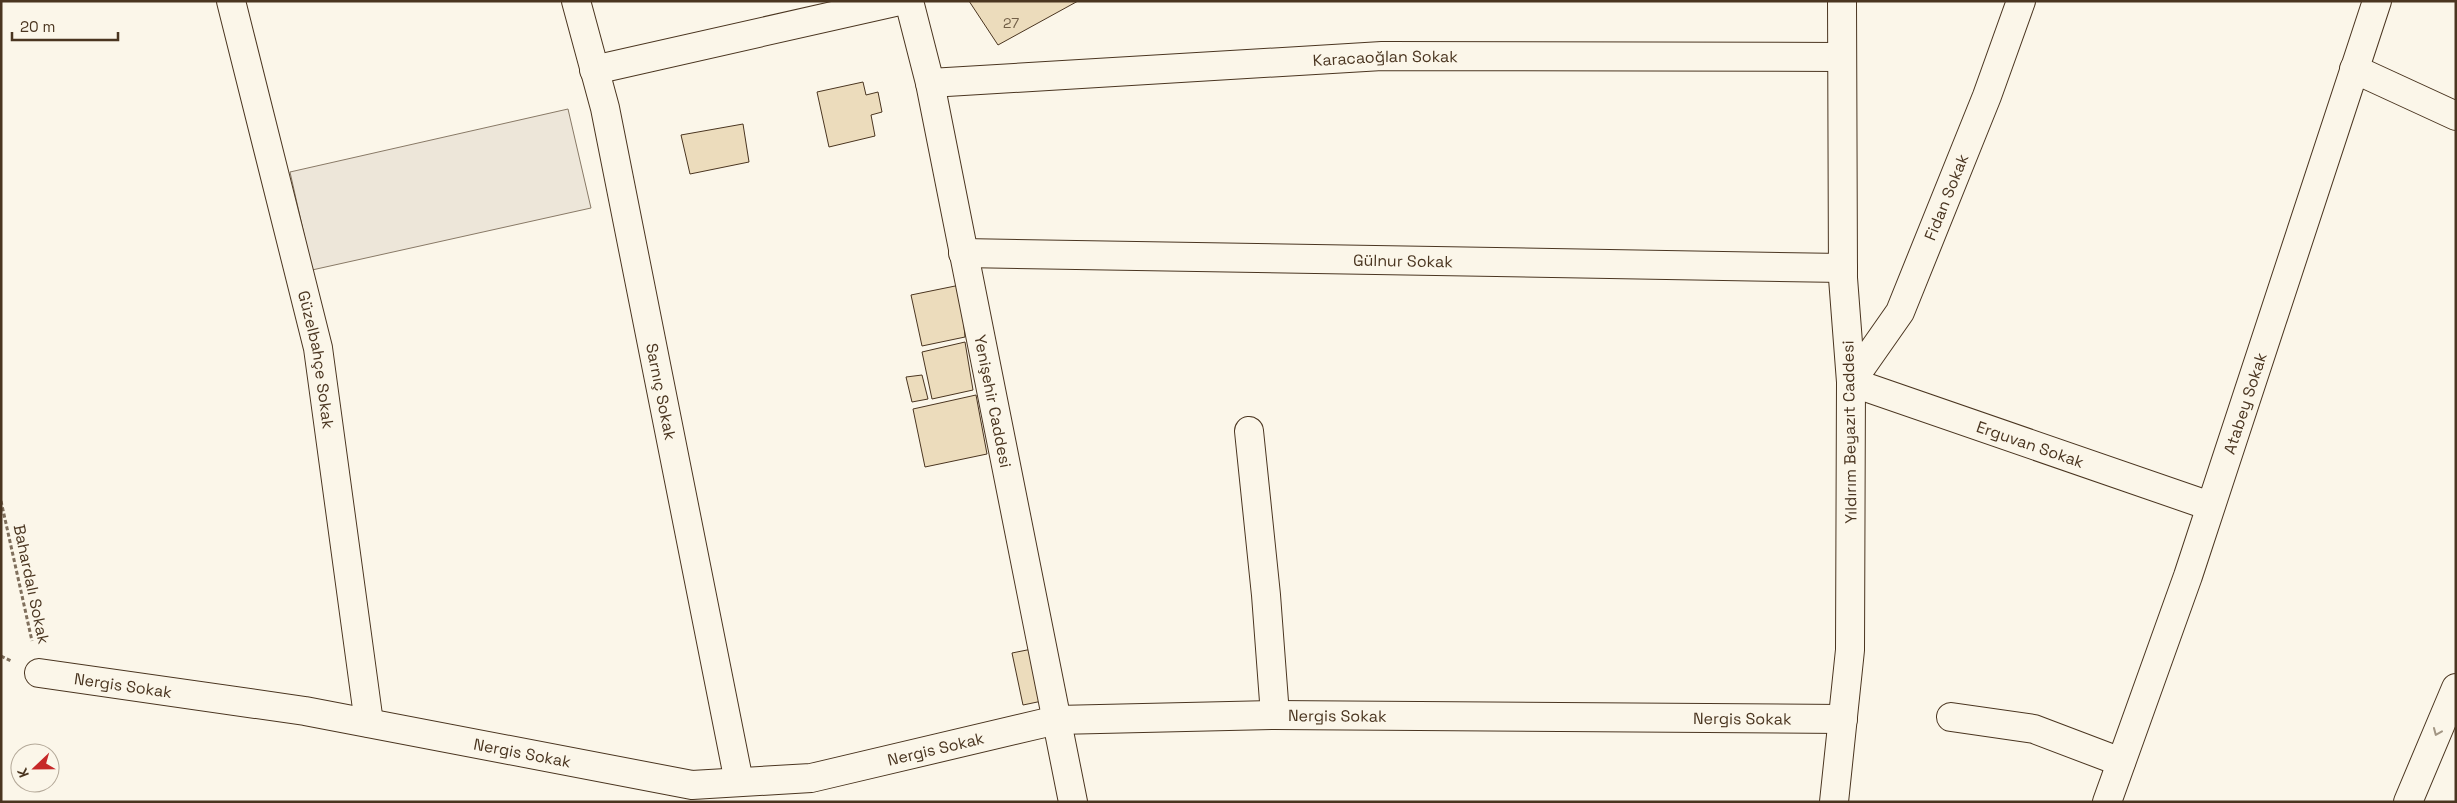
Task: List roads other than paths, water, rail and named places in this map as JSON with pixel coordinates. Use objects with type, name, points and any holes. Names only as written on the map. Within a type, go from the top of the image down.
[{"type":"street","name":"Güzelbahçe Sokak","points":[[232,1],[318,348],[369,723]]},
{"type":"street","name":"Sarnıç Sokak","points":[[576,1],[605,108],[740,782]]},
{"type":"street","points":[[594,70],[899,1]]},
{"type":"street","name":"Yenişehir Caddesi","points":[[909,1],[930,83],[1073,802]]},
{"type":"street","name":"Yıldırım Beyazıt Caddesi","points":[[1834,802],[1850,650],[1851,382],[1843,268],[1842,1]]},
{"type":"street","name":"Fidan Sokak","points":[[1851,382],[1900,312],[1987,96],[2021,1]]},
{"type":"street","name":"Atabey Sokak","points":[[2106,802],[2210,506],[2378,1]]},
{"type":"street","name":"Karacaoğlan Sokak","points":[[930,83],[1382,56],[1842,57]]},
{"type":"street","points":[[2354,69],[2456,116]]},
{"type":"street","name":"Gülnur Sokak","points":[[963,253],[1843,268]]},
{"type":"street","name":"Erguvan Sokak","points":[[1851,382],[2210,506]]},
{"type":"street","points":[[1249,431],[1266,595],[1275,715]]},
{"type":"street","name":"Nergis Sokak","points":[[39,673],[306,711],[692,785],[811,778],[1057,720],[1275,715],[1843,719]]},
{"type":"street","points":[[2408,802],[2456,688]]},
{"type":"street","points":[[1950,716],[2034,729],[2121,762]]}]
